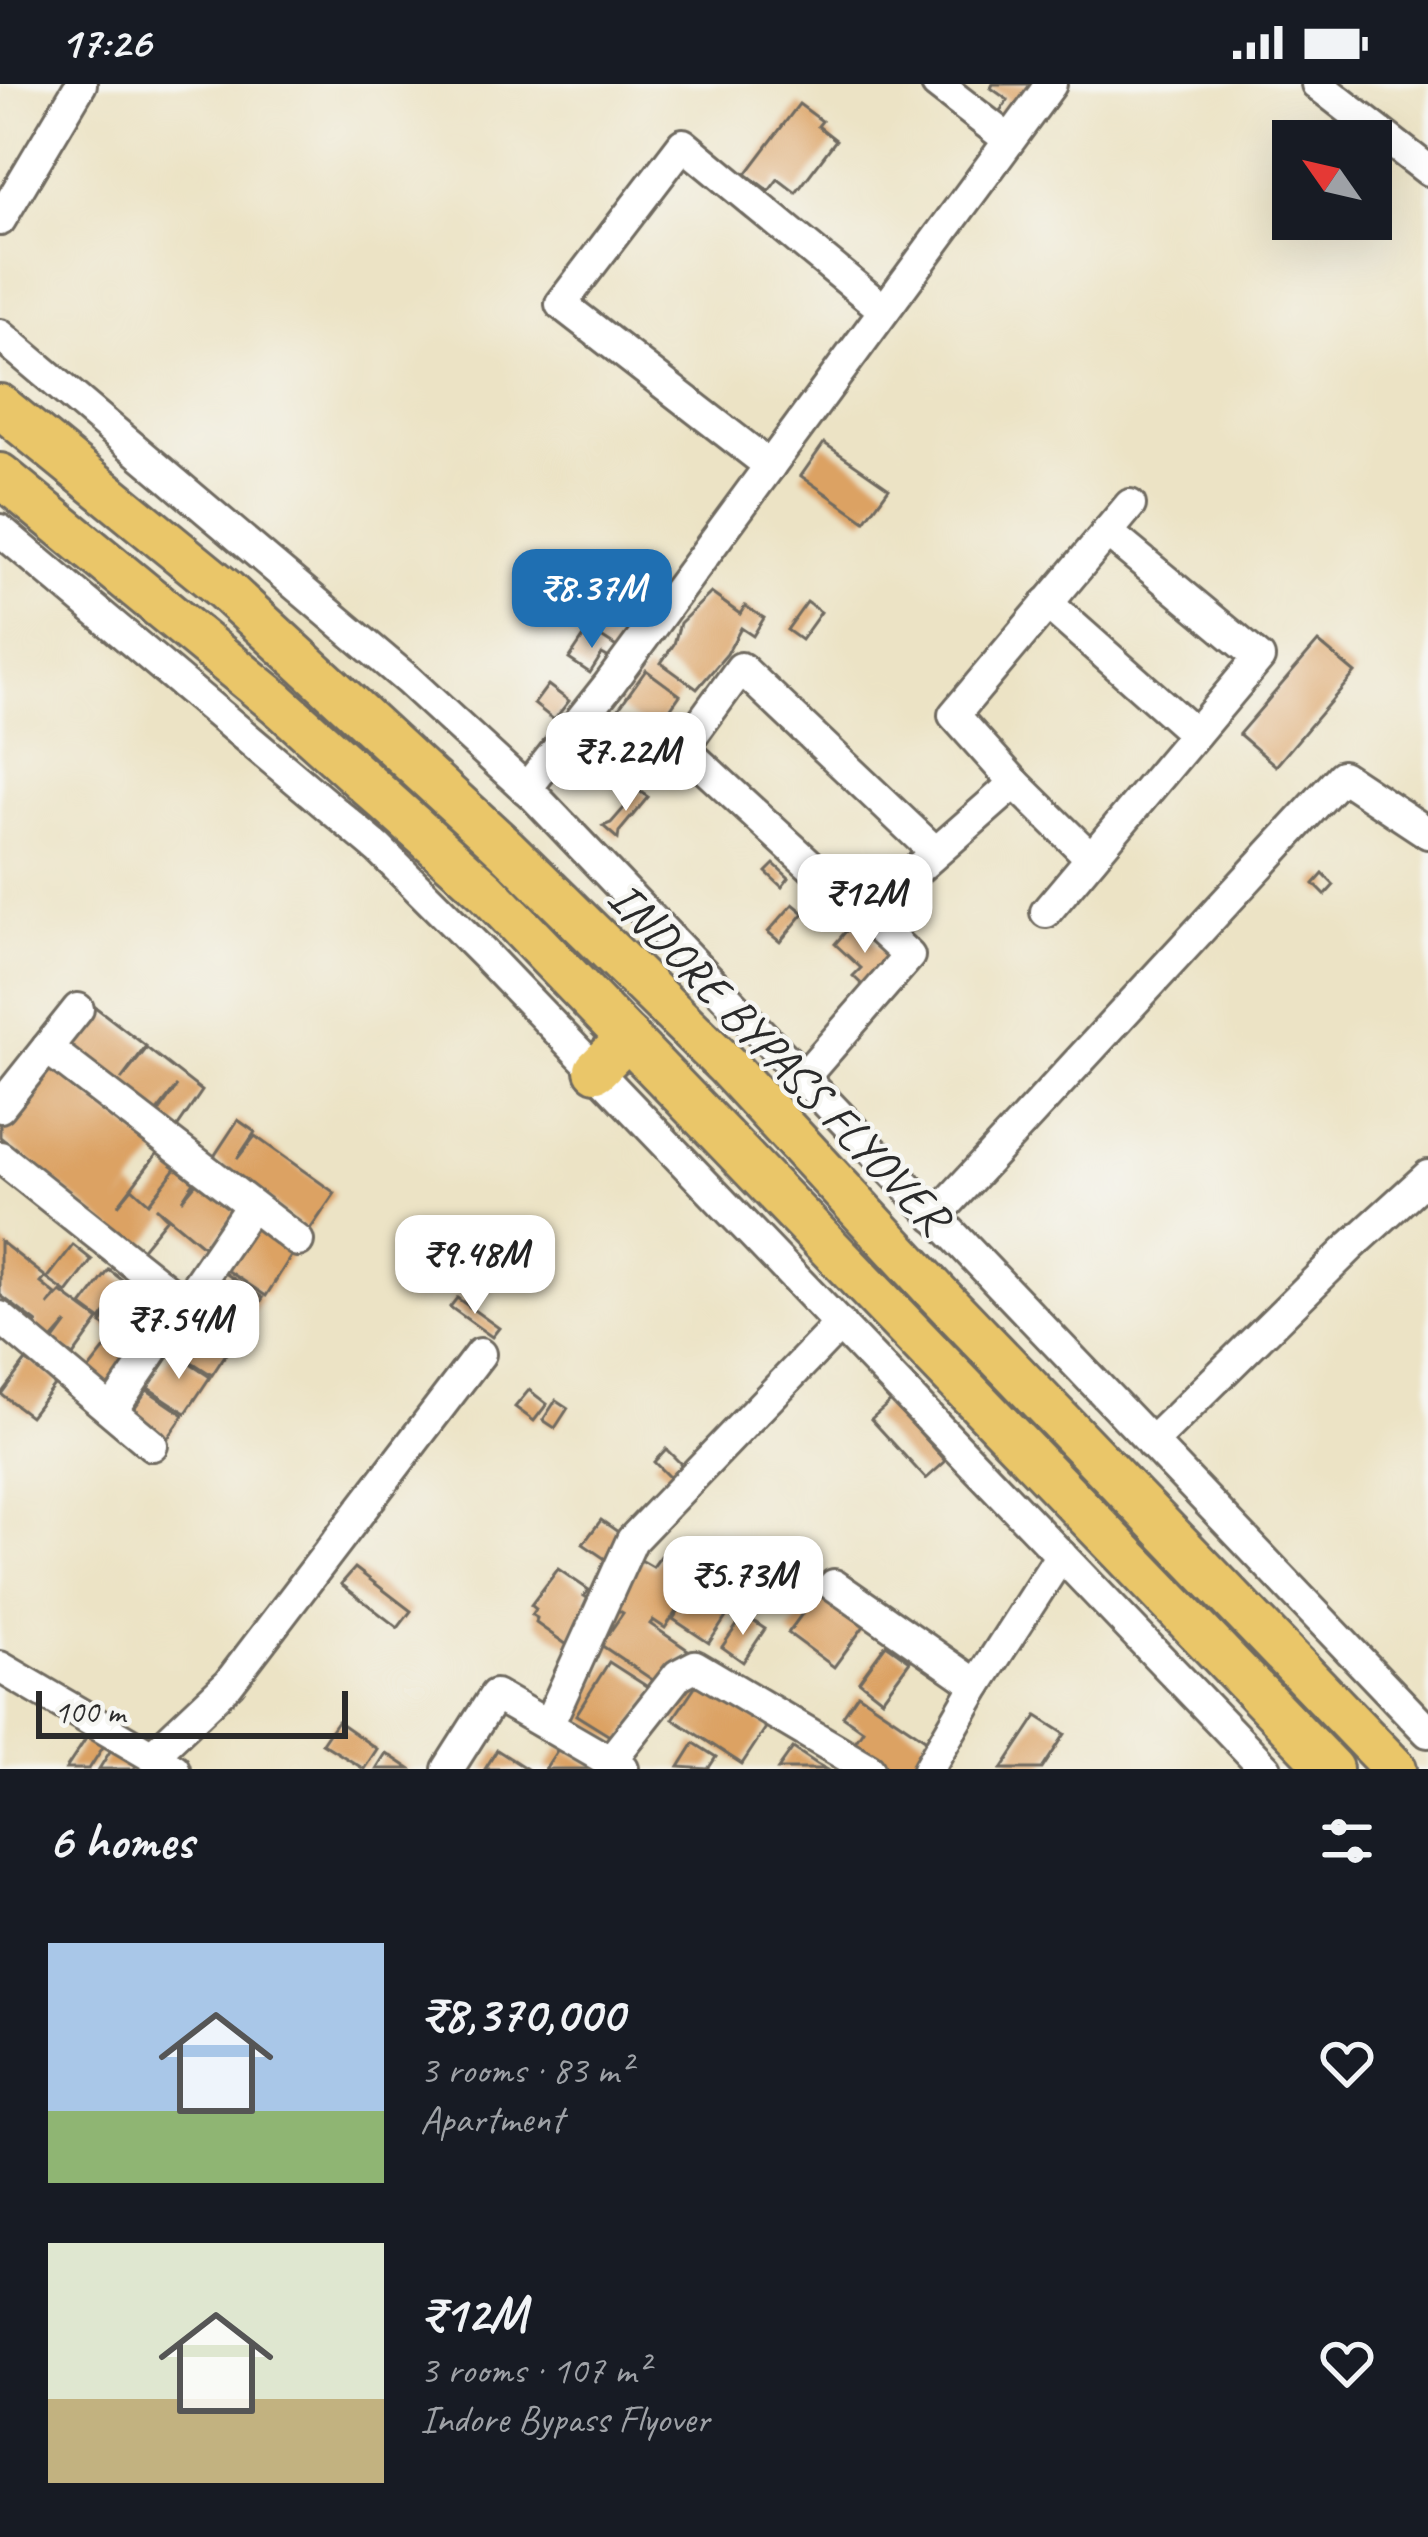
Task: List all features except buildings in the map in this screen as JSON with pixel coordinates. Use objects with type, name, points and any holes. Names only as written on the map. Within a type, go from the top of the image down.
[{"type":"highway","name":"INDORE BYPASS FLYOVER","points":[[0,406],[225,590],[579,921],[724,1064],[937,1294],[1395,1769]]},
{"type":"highway","name":"INDORE BYPASS FLYOVER","points":[[0,475],[333,752],[486,891],[1331,1769]]},
{"type":"highway","points":[[596,1070],[628,1038]]},
{"type":"street","points":[[0,220],[81,84]]},
{"type":"street","points":[[937,84],[1009,140]]},
{"type":"street","points":[[526,789],[1051,84]]},
{"type":"street","points":[[1317,84],[1428,170]]},
{"type":"street","points":[[770,466],[561,304],[574,286],[682,144],[884,310]]},
{"type":"street","points":[[0,335],[408,680],[526,789],[1428,1732]]},
{"type":"street","points":[[1091,858],[954,715],[1130,505]]},
{"type":"street","points":[[0,530],[379,849],[1266,1769]]},
{"type":"street","points":[[1046,912],[1259,658],[1107,532]]},
{"type":"street","points":[[1047,603],[1195,734]]},
{"type":"street","points":[[803,1078],[909,956],[682,748],[741,668],[934,851]]},
{"type":"street","points":[[935,1217],[1342,776],[1428,833]]},
{"type":"street","points":[[865,915],[1015,783]]},
{"type":"street","points":[[0,1107],[78,1009]]},
{"type":"street","points":[[47,1048],[298,1241]]},
{"type":"street","points":[[1,1159],[186,1305]]},
{"type":"street","points":[[1151,1443],[1428,1176]]},
{"type":"street","points":[[112,1410],[251,1206]]},
{"type":"street","points":[[0,1317],[152,1445]]},
{"type":"street","points":[[549,1723],[632,1540],[840,1324]]},
{"type":"street","points":[[0,1667],[163,1762],[229,1683],[480,1354]]},
{"type":"street","points":[[928,1769],[1061,1555]]},
{"type":"street","points":[[834,1585],[977,1685]]},
{"type":"street","points":[[448,1769],[495,1695],[617,1764],[678,1675],[695,1666],[868,1769]]}]
